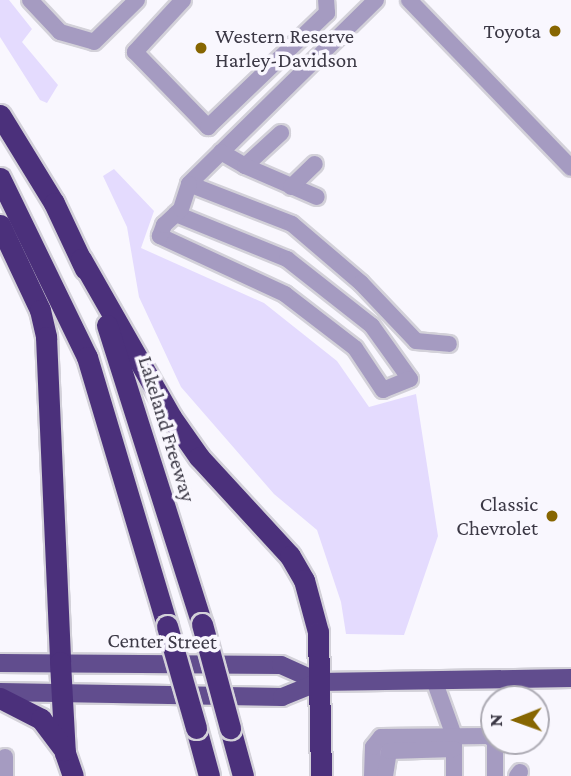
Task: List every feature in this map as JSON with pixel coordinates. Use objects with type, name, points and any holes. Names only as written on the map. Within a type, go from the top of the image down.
[{"type":"highway","name":"Lakeland Freeway","points":[[0,115],[81,259],[121,363],[201,624],[243,776]]},
{"type":"highway","points":[[0,178],[88,357],[209,776]]},
{"type":"highway","points":[[0,225],[36,300],[47,337],[65,753]]},
{"type":"highway","points":[[81,259],[171,417],[199,457],[290,556],[304,580],[318,632],[321,776]]},
{"type":"highway","points":[[0,695],[41,719],[65,753],[73,776]]},
{"type":"main road","name":"Center Street","points":[[0,663],[281,666],[319,682]]},
{"type":"main road","name":"Center Street","points":[[0,695],[282,697],[319,682],[571,678]]},
{"type":"street","points":[[30,0],[60,32],[94,42],[137,0]]},
{"type":"street","points":[[183,0],[135,52],[208,127],[327,13],[326,0]]},
{"type":"street","points":[[176,214],[287,259],[372,326],[410,379],[383,390],[355,348],[285,294],[160,236],[164,225],[176,214],[189,184],[376,0]]},
{"type":"street","points":[[409,0],[571,169]]},
{"type":"street","points":[[245,166],[281,133]]},
{"type":"street","points":[[221,152],[245,166],[317,197]]},
{"type":"street","points":[[291,187],[315,164]]},
{"type":"street","points":[[189,184],[292,225],[333,256],[416,341],[449,344]]},
{"type":"street","points":[[434,680],[454,743],[454,776]]},
{"type":"street","points":[[372,776],[375,740],[454,743]]},
{"type":"street","points":[[385,776],[389,751],[480,741]]},
{"type":"street","points":[[494,755],[495,776]]},
{"type":"street","points":[[5,757],[5,776]]},
{"type":"shaded area","points":[[0,0],[9,0],[32,29],[22,42],[58,85],[47,103],[40,100],[0,37]]},
{"type":"shaded area","points":[[114,169],[154,211],[141,248],[264,303],[337,361],[369,407],[416,394],[438,536],[404,635],[346,634],[341,602],[317,530],[274,494],[181,387],[139,297],[127,227],[103,176]]},
{"type":"place","name":"Toyota","points":[[555,31]]},
{"type":"place","name":"Western Reserve Harley-Davidson","points":[[201,48]]},
{"type":"place","name":"Classic Chevrolet","points":[[552,516]]}]
